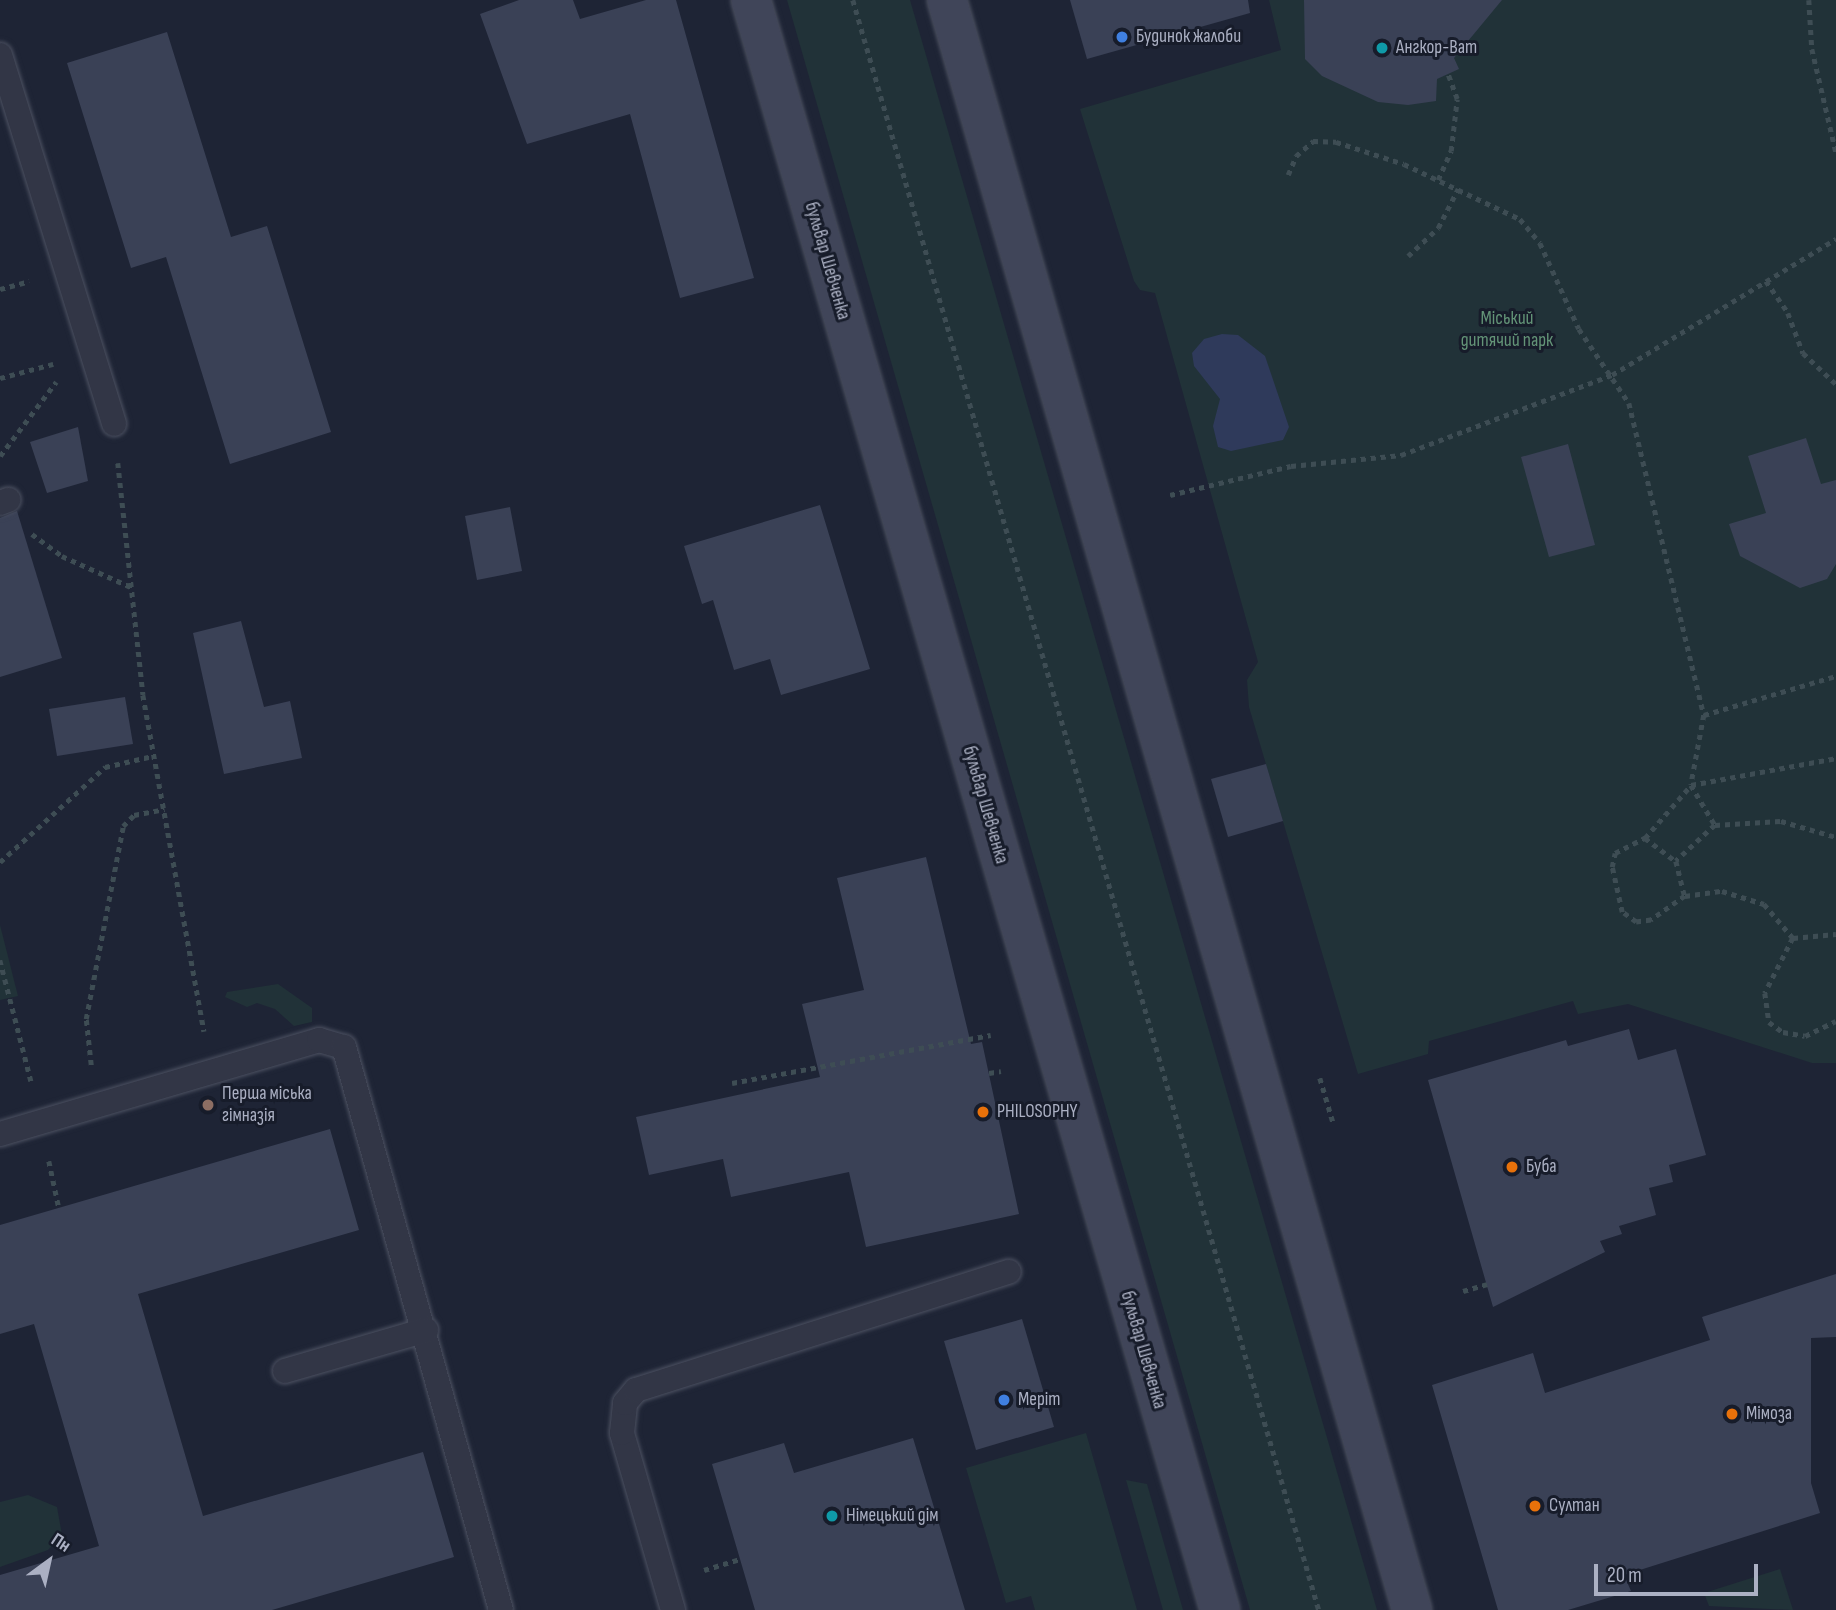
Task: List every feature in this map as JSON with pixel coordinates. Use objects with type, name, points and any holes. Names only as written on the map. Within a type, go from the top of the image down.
[{"type":"main road","name":"бульвар Шевченка","points":[[751,0],[1220,1610]]},
{"type":"main road","points":[[947,0],[1412,1610]]},
{"type":"lane","points":[[0,55],[84,352],[114,424]]},
{"type":"lane","points":[[0,1134],[318,1040],[337,1042],[348,1057],[426,1330],[501,1610]]},
{"type":"lane","points":[[673,1610],[622,1433],[625,1403],[636,1390],[1009,1272]]},
{"type":"lane","points":[[285,1371],[426,1330]]},
{"type":"path","points":[[853,0],[1319,1610]]},
{"type":"path","points":[[1809,0],[1812,49],[1836,152]]},
{"type":"path","points":[[1438,180],[1451,151],[1457,99],[1448,74]]},
{"type":"path","points":[[1289,175],[1304,148],[1322,139],[1458,189],[1520,219],[1540,243],[1579,329],[1629,403],[1704,715],[1691,785],[1645,838],[1613,859],[1612,879],[1622,912],[1643,922],[1685,896],[1722,891],[1746,895],[1764,904],[1793,938]]},
{"type":"path","points":[[1408,256],[1438,228],[1458,189]]},
{"type":"path","points":[[1170,495],[1290,466],[1401,455],[1612,375],[1836,239]]},
{"type":"path","points":[[1766,281],[1791,318],[1803,353],[1836,384]]},
{"type":"path","points":[[0,378],[84,352]]},
{"type":"path","points":[[0,456],[84,352]]},
{"type":"path","points":[[114,424],[131,587],[153,756],[197,993]]},
{"type":"path","points":[[23,526],[62,556],[131,587]]},
{"type":"path","points":[[1704,715],[1836,676]]},
{"type":"path","points":[[0,862],[105,767],[153,756]]},
{"type":"path","points":[[1691,785],[1835,758]]},
{"type":"path","points":[[1691,785],[1715,825]]},
{"type":"path","points":[[102,1104],[87,1050],[86,1019],[123,826],[134,815],[164,809]]},
{"type":"path","points":[[1676,861],[1715,825],[1781,821],[1836,837]]},
{"type":"path","points":[[1645,838],[1676,861],[1685,896]]},
{"type":"path","points":[[1793,938],[1836,933]]},
{"type":"path","points":[[1793,938],[1765,993],[1769,1022],[1783,1032],[1805,1036],[1836,1021]]},
{"type":"path","points":[[0,960],[41,1122]]},
{"type":"path","points":[[732,1083],[991,1035]]},
{"type":"path","points":[[989,1073],[1001,1071]]},
{"type":"path","points":[[1320,1078],[1333,1122]]},
{"type":"path","points":[[1462,1292],[1487,1284]]},
{"type":"green space","points":[[787,0],[910,0],[1377,1610],[1250,1610]]},
{"type":"green space","name":"Міський дитячий парк","points":[[1269,0],[1836,0],[1836,1063],[1812,1063],[1628,1004],[1578,1014],[1573,1001],[1429,1041],[1428,1054],[1358,1074],[1249,707],[1247,680],[1258,662],[1155,293],[1140,290],[1134,281],[1080,109],[1281,50]]},
{"type":"green space","points":[[0,925],[18,996],[0,1000]]},
{"type":"green space","points":[[278,984],[312,1008],[312,1022],[294,1026],[275,1009],[257,1003],[247,1007],[225,997],[227,992]]},
{"type":"green space","points":[[1086,1433],[1137,1610],[1035,1610],[1031,1596],[1006,1603],[966,1468]]},
{"type":"green space","points":[[1126,1480],[1147,1484],[1183,1610],[1163,1610]]},
{"type":"green space","points":[[28,1495],[57,1507],[62,1535],[48,1550],[0,1567],[0,1502]]},
{"type":"green space","points":[[1780,1569],[1793,1610],[1709,1606],[1704,1593]]},
{"type":"water","points":[[1222,334],[1238,335],[1265,356],[1289,427],[1283,440],[1231,451],[1218,447],[1213,426],[1220,399],[1194,366],[1192,353],[1204,339]]},
{"type":"building","points":[[519,0],[573,0],[580,19],[646,0],[676,0],[754,278],[680,298],[630,114],[527,144],[480,14]]},
{"type":"building","name":"Будинок жалоби","points":[[1070,0],[1248,0],[1250,13],[1087,59]]},
{"type":"building","name":"Ангкор-Ват","points":[[1304,0],[1502,0],[1454,58],[1459,69],[1437,79],[1436,101],[1408,105],[1378,102],[1322,76],[1305,59]]},
{"type":"building","points":[[167,32],[231,237],[267,226],[331,432],[230,464],[166,257],[131,268],[67,63]]},
{"type":"building","points":[[78,427],[88,481],[47,493],[30,442]]},
{"type":"building","points":[[1806,438],[1821,484],[1836,480],[1836,564],[1827,579],[1800,588],[1740,556],[1729,524],[1766,513],[1748,456]]},
{"type":"building","points":[[1568,444],[1595,545],[1549,557],[1521,457]]},
{"type":"building","points":[[820,505],[870,669],[781,695],[770,659],[734,670],[713,600],[702,604],[684,546]]},
{"type":"building","points":[[510,507],[522,571],[477,580],[465,516]]},
{"type":"building","points":[[17,511],[62,658],[0,677],[0,518]]},
{"type":"building","points":[[241,621],[264,707],[290,701],[302,758],[224,774],[193,633]]},
{"type":"building","points":[[125,697],[133,744],[57,756],[49,709]]},
{"type":"building","points":[[1266,764],[1283,821],[1228,837],[1211,779]]},
{"type":"building","points":[[926,857],[971,1044],[982,1042],[1019,1214],[866,1247],[849,1172],[731,1197],[723,1159],[649,1175],[636,1117],[820,1077],[802,1004],[864,990],[837,878]]},
{"type":"building","points":[[1629,1029],[1638,1060],[1676,1049],[1706,1155],[1669,1165],[1673,1182],[1649,1188],[1656,1215],[1619,1226],[1622,1234],[1600,1241],[1605,1252],[1493,1307],[1428,1080],[1566,1040],[1568,1046]]},
{"type":"building","points":[[330,1129],[359,1230],[138,1294],[203,1516],[423,1452],[454,1557],[272,1610],[0,1610],[0,1575],[99,1546],[34,1324],[0,1334],[0,1225]]},
{"type":"building","points":[[1836,1274],[1836,1337],[1811,1338],[1811,1483],[1820,1513],[1624,1575],[1631,1591],[1568,1610],[1498,1610],[1432,1385],[1533,1353],[1545,1393],[1710,1340],[1702,1317]]},
{"type":"building","name":"Меріт","points":[[1022,1319],[1054,1427],[976,1450],[944,1341]]},
{"type":"building","name":"Німецький дім","points":[[913,1438],[965,1610],[755,1610],[712,1464],[784,1443],[794,1473]]},
{"type":"place","name":"Будинок жалоби","points":[[1122,37]]},
{"type":"place","name":"Ангкор-Ват","points":[[1382,48]]},
{"type":"place","name":"Перша міська гімназія","points":[[208,1105]]},
{"type":"place","name":"PHILOSOPHY","points":[[983,1112]]},
{"type":"place","name":"Буба","points":[[1512,1167]]},
{"type":"place","name":"Меріт","points":[[1004,1400]]},
{"type":"place","name":"Мімоза","points":[[1732,1414]]},
{"type":"place","name":"Султан","points":[[1535,1506]]},
{"type":"place","name":"Німецький дім","points":[[832,1516]]}]
